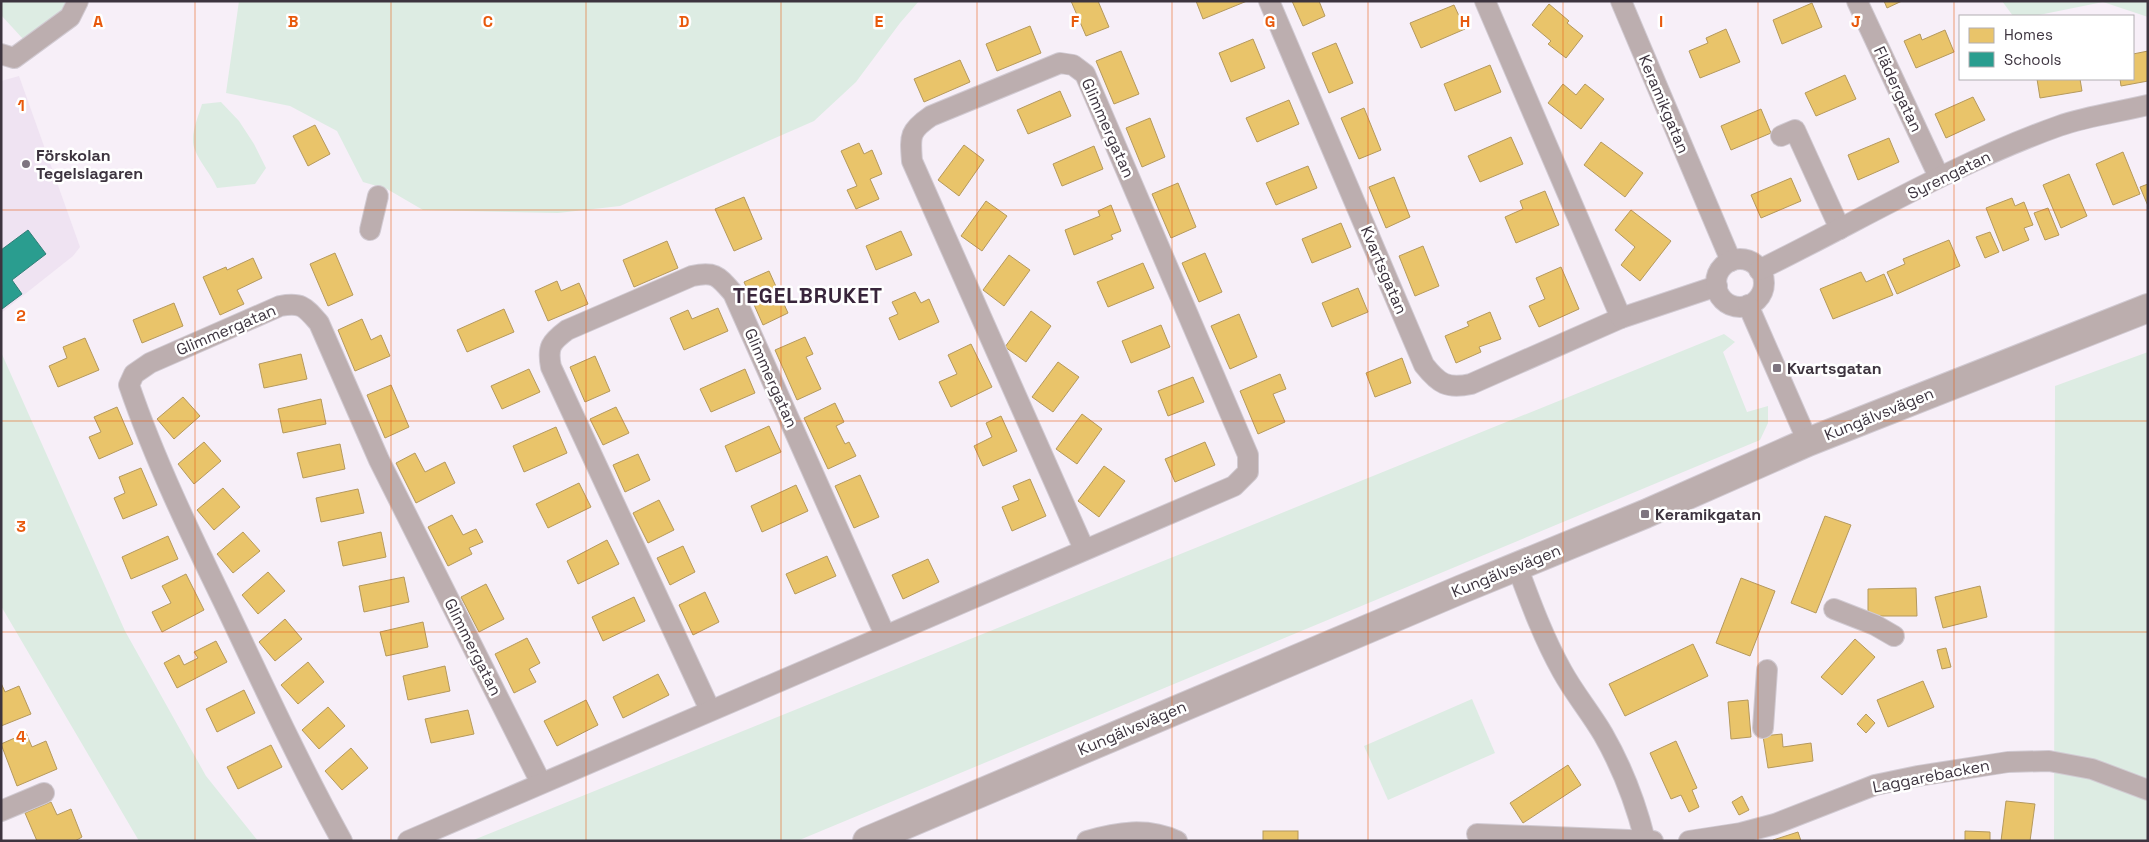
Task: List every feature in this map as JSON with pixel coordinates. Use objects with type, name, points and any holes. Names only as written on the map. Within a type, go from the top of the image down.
[{"type":"main road","name":"Kungälvsvägen","points":[[867,841],[1517,566],[1645,514],[1808,442],[2148,308]]},
{"type":"street","points":[[1,54],[14,58],[70,17],[78,1]]},
{"type":"street","name":"Kvartsgatan","points":[[1269,1],[1424,364],[1436,379],[1456,387],[1471,384],[1621,318],[1716,286]]},
{"type":"street","points":[[1485,1],[1621,318]]},
{"type":"street","name":"Keramikgatan","points":[[1621,1],[1731,260]]},
{"type":"street","name":"Flädergatan","points":[[1858,1],[1939,177]]},
{"type":"street","name":"Glimmergatan","points":[[408,841],[1234,486],[1248,472],[1248,455],[1086,74],[1073,65],[1060,63],[931,116],[916,126],[910,137],[912,161],[1084,549]]},
{"type":"street","name":"Syrengatan","points":[[1760,270],[1939,177],[2008,145],[2062,126],[2148,105]]},
{"type":"street","points":[[1781,136],[1795,130],[1840,229]]},
{"type":"street","points":[[370,230],[378,196]]},
{"type":"street","points":[[1731,260],[1752,262],[1760,270],[1763,288],[1760,295],[1748,305],[1741,306],[1727,303],[1718,292],[1716,286],[1717,276],[1720,269],[1731,260]]},
{"type":"street","name":"Glimmergatan","points":[[710,710],[551,366],[548,353],[554,339],[566,330],[692,276],[706,273],[718,276],[733,293],[885,635]]},
{"type":"street","name":"Glimmergatan","points":[[342,841],[257,674],[195,542],[129,385],[134,374],[150,363],[280,306],[295,303],[300,305],[306,308],[319,323],[379,460],[541,783]]},
{"type":"street","points":[[1748,305],[1808,442]]},
{"type":"street","points":[[1477,834],[1649,840],[1620,769],[1603,734],[1562,670],[1534,612],[1517,566]]},
{"type":"street","points":[[1834,609],[1876,625],[1894,636]]},
{"type":"street","points":[[1763,728],[1767,670]]},
{"type":"street","name":"Laggarebacken","points":[[1689,841],[1740,833],[1776,824],[1875,785],[1918,776],[2008,762],[2049,761],[2092,769],[2148,790]]},
{"type":"street","points":[[1,811],[44,793]]},
{"type":"street","points":[[1088,841],[1110,834],[1142,831],[1176,841]]},
{"type":"shaded area","points":[[1,1],[76,1],[24,40],[1,15]]},
{"type":"shaded area","points":[[239,1],[919,1],[856,82],[814,121],[620,206],[558,213],[423,210],[387,189],[363,182],[337,131],[290,106],[226,93]]},
{"type":"shaded area","points":[[2002,1],[2148,1],[2148,17],[2103,2],[2039,15],[2012,15]]},
{"type":"shaded area","name":"Förskolan Tegelslagaren","points":[[19,76],[80,247],[73,256],[1,313],[1,81]]},
{"type":"shaded area","points":[[221,102],[239,121],[254,144],[266,168],[255,184],[217,188],[195,150],[193,139],[196,121],[202,104]]},
{"type":"shaded area","points":[[1724,334],[1735,342],[1723,352],[1747,412],[1768,406],[1768,423],[1760,440],[797,841],[471,841]]},
{"type":"shaded area","points":[[1,352],[125,631],[206,776],[258,841],[139,841],[1,606]]},
{"type":"shaded area","points":[[2148,352],[2148,841],[2054,841],[2055,386]]},
{"type":"shaded area","points":[[1472,699],[1495,753],[1388,800],[1364,746]]},
{"type":"building: Homes","points":[[1071,1],[1098,1],[1109,27],[1086,36]]},
{"type":"building: Homes","points":[[1196,1],[1247,1],[1203,19]]},
{"type":"building: Homes","points":[[1292,1],[1319,1],[1325,16],[1303,26]]},
{"type":"building: Homes","points":[[1884,1],[1902,1],[1887,8]]},
{"type":"building: Homes","points":[[1812,3],[1822,27],[1782,44],[1773,20]]},
{"type":"building: Homes","points":[[1549,4],[1583,36],[1566,58],[1548,44],[1551,41],[1532,25]]},
{"type":"building: Homes","points":[[1454,5],[1465,29],[1421,48],[1410,23]]},
{"type":"building: Homes","points":[[1030,26],[1041,53],[997,71],[986,44]]},
{"type":"building: Homes","points":[[1726,29],[1740,62],[1700,78],[1689,51],[1708,43],[1706,38]]},
{"type":"building: Homes","points":[[1945,30],[1954,52],[1916,68],[1904,41],[1920,34],[1922,40]]},
{"type":"building: Homes","points":[[1253,39],[1265,68],[1231,82],[1219,53]]},
{"type":"building: Homes","points":[[1336,43],[1353,83],[1329,93],[1312,53]]},
{"type":"building: Homes","points":[[1121,51],[1139,94],[1114,104],[1096,61]]},
{"type":"building: Homes","points":[[2148,51],[2148,81],[2121,86],[2120,80],[2134,80],[2134,54]]},
{"type":"building: Homes","points":[[960,60],[970,82],[924,102],[914,79]]},
{"type":"building: Homes","points":[[1490,65],[1501,92],[1455,111],[1444,84]]},
{"type":"building: Homes","points":[[1845,75],[1856,99],[1816,116],[1805,93]]},
{"type":"building: Homes","points":[[2037,80],[2080,80],[2082,91],[2040,98]]},
{"type":"building: Homes","points":[[1563,84],[1576,95],[1585,84],[1604,99],[1581,129],[1548,103]]},
{"type":"building: Homes","points":[[1060,91],[1071,116],[1028,134],[1017,110]]},
{"type":"building: Homes","points":[[1973,97],[1985,120],[1946,138],[1935,114]]},
{"type":"building: Homes","points":[[1289,100],[1299,124],[1257,142],[1246,118]]},
{"type":"building: Homes","points":[[1364,108],[1381,150],[1359,159],[1341,118]]},
{"type":"building: Homes","points":[[1761,109],[1771,133],[1731,150],[1721,126]]},
{"type":"building: Homes","points":[[1150,118],[1165,157],[1142,167],[1126,128]]},
{"type":"building: Homes","points":[[315,125],[330,154],[308,166],[293,136]]},
{"type":"building: Homes","points":[[1511,137],[1523,164],[1480,182],[1468,156]]},
{"type":"building: Homes","points":[[1889,138],[1899,162],[1858,180],[1848,155]]},
{"type":"building: Homes","points":[[1601,142],[1643,173],[1625,197],[1584,165]]},
{"type":"building: Homes","points":[[859,143],[864,154],[872,150],[882,174],[870,179],[879,199],[856,209],[847,190],[857,186],[841,151]]},
{"type":"building: Homes","points":[[964,145],[984,160],[959,196],[938,180]]},
{"type":"building: Homes","points":[[1094,146],[1103,169],[1062,186],[1053,164]]},
{"type":"building: Homes","points":[[2123,152],[2140,194],[2113,205],[2096,164]]},
{"type":"building: Homes","points":[[1308,166],[1317,188],[1276,205],[1266,183]]},
{"type":"building: Homes","points":[[2069,174],[2087,216],[2061,228],[2043,185]]},
{"type":"building: Homes","points":[[1394,177],[1410,217],[1386,228],[1369,187]]},
{"type":"building: Homes","points":[[1791,178],[1801,201],[1761,218],[1751,195]]},
{"type":"building: Homes","points":[[1178,183],[1196,227],[1171,238],[1152,194]]},
{"type":"building: Homes","points":[[2148,184],[2148,206],[2140,187]]},
{"type":"building: Homes","points":[[1545,191],[1559,225],[1516,243],[1505,217],[1523,209],[1520,201]]},
{"type":"building: Homes","points":[[744,197],[762,239],[734,251],[715,209]]},
{"type":"building: Homes","points":[[2012,198],[2015,206],[2024,202],[2033,225],[2024,228],[2029,240],[2003,251],[1986,208]]},
{"type":"building: Homes","points":[[986,201],[1007,216],[982,251],[961,236]]},
{"type":"building: Homes","points":[[1111,205],[1121,231],[1111,235],[1113,239],[1074,255],[1065,230],[1100,216],[1098,211]]},
{"type":"building: Homes","points":[[2048,208],[2059,235],[2045,240],[2034,213]]},
{"type":"building: Homes","points":[[1631,210],[1671,241],[1640,281],[1621,265],[1635,247],[1615,230]]},
{"type":"building: Homes","points":[[1341,223],[1351,247],[1312,263],[1302,239]]},
{"type":"building: Homes","points":[[901,231],[912,255],[876,270],[866,246]]},
{"type":"building: Homes","points":[[1990,232],[1999,252],[1985,258],[1976,237]]},
{"type":"building: Homes","points":[[1949,240],[1960,266],[1897,294],[1887,272],[1905,264],[1903,259]]},
{"type":"building: Homes","points":[[667,241],[678,268],[634,287],[623,260]]},
{"type":"building: Homes","points":[[1423,246],[1439,286],[1415,296],[1399,256]]},
{"type":"building: Homes","points":[[335,253],[353,295],[328,306],[310,264]]},
{"type":"building: Homes","points":[[1205,253],[1222,292],[1199,302],[1182,263]]},
{"type":"building: Homes","points":[[1009,255],[1030,270],[1004,306],[983,290]]},
{"type":"building: Homes","points":[[253,258],[262,278],[237,290],[244,304],[220,315],[203,277],[226,267],[227,270]]},
{"type":"building: Homes","points":[[1143,263],[1154,288],[1108,307],[1097,282]]},
{"type":"building: Homes","points":[[1561,267],[1579,309],[1539,327],[1529,306],[1545,299],[1536,278]]},
{"type":"building: Homes","points":[[769,271],[788,313],[763,325],[744,282]]},
{"type":"building: Homes","points":[[1861,272],[1866,282],[1884,274],[1893,295],[1833,319],[1820,289]]},
{"type":"building: Homes","points":[[557,281],[561,291],[579,283],[588,304],[548,321],[535,291]]},
{"type":"building: Homes","points":[[1358,288],[1368,312],[1332,327],[1322,303]]},
{"type":"building: Homes","points":[[915,292],[921,303],[929,299],[939,322],[899,340],[889,318],[898,314],[892,302]]},
{"type":"building: Homes","points":[[174,303],[183,326],[142,343],[133,320]]},
{"type":"building: Homes","points":[[718,308],[728,331],[684,350],[670,318],[688,310],[692,319]]},
{"type":"building: Homes","points":[[504,309],[514,332],[467,352],[457,330]]},
{"type":"building: Homes","points":[[1031,311],[1051,326],[1026,362],[1005,347]]},
{"type":"building: Homes","points":[[1490,312],[1501,339],[1479,347],[1481,352],[1456,363],[1445,336],[1469,326],[1467,322]]},
{"type":"building: Homes","points":[[1239,314],[1257,357],[1230,369],[1211,326]]},
{"type":"building: Homes","points":[[362,319],[371,340],[381,335],[390,356],[355,371],[338,330]]},
{"type":"building: Homes","points":[[1161,325],[1170,347],[1131,363],[1122,341]]},
{"type":"building: Homes","points":[[805,337],[813,354],[806,357],[821,389],[797,400],[775,350]]},
{"type":"building: Homes","points":[[85,338],[99,370],[58,387],[49,366],[67,358],[63,347]]},
{"type":"building: Homes","points":[[971,344],[992,387],[951,407],[939,382],[957,374],[948,355]]},
{"type":"building: Homes","points":[[301,354],[307,379],[264,388],[259,364]]},
{"type":"building: Homes","points":[[595,356],[610,391],[585,402],[570,367]]},
{"type":"building: Homes","points":[[1402,358],[1411,383],[1375,397],[1366,373]]},
{"type":"building: Homes","points":[[1058,362],[1079,377],[1053,412],[1032,397]]},
{"type":"building: Homes","points":[[529,369],[540,392],[502,409],[491,386]]},
{"type":"building: Homes","points":[[745,369],[755,393],[711,412],[700,389]]},
{"type":"building: Homes","points":[[1280,374],[1286,389],[1273,394],[1285,422],[1258,434],[1240,391]]},
{"type":"building: Homes","points":[[1193,377],[1204,402],[1168,416],[1158,391]]},
{"type":"building: Homes","points":[[391,385],[409,427],[385,438],[367,395]]},
{"type":"building: Homes","points":[[183,397],[200,416],[174,439],[157,419]]},
{"type":"building: Homes","points":[[321,399],[326,424],[283,433],[278,409]]},
{"type":"building: Homes","points":[[835,403],[844,422],[836,426],[845,444],[849,442],[856,456],[828,469],[804,418]]},
{"type":"building: Homes","points":[[117,407],[133,444],[99,459],[89,437],[101,432],[94,417]]},
{"type":"building: Homes","points":[[616,407],[629,433],[603,445],[590,419]]},
{"type":"building: Homes","points":[[1082,414],[1102,429],[1077,464],[1056,449]]},
{"type":"building: Homes","points":[[1001,416],[1017,451],[983,466],[974,446],[992,437],[986,423]]},
{"type":"building: Homes","points":[[769,426],[781,452],[736,472],[725,446]]},
{"type":"building: Homes","points":[[556,427],[567,453],[524,472],[513,446]]},
{"type":"building: Homes","points":[[204,442],[221,461],[194,484],[178,464]]},
{"type":"building: Homes","points":[[1205,442],[1215,465],[1175,482],[1165,459]]},
{"type":"building: Homes","points":[[340,444],[345,469],[303,478],[297,453]]},
{"type":"building: Homes","points":[[415,453],[425,472],[445,462],[455,483],[416,503],[396,463]]},
{"type":"building: Homes","points":[[638,454],[650,480],[625,492],[613,465]]},
{"type":"building: Homes","points":[[1104,466],[1125,481],[1099,517],[1078,501]]},
{"type":"building: Homes","points":[[141,468],[157,505],[123,519],[114,498],[125,493],[119,477]]},
{"type":"building: Homes","points":[[860,475],[879,517],[854,528],[835,486]]},
{"type":"building: Homes","points":[[1030,479],[1046,516],[1012,531],[1002,507],[1019,500],[1013,486]]},
{"type":"building: Homes","points":[[579,483],[591,507],[548,528],[536,504]]},
{"type":"building: Homes","points":[[796,485],[808,511],[762,532],[751,506]]},
{"type":"building: Homes","points":[[223,488],[240,507],[214,530],[197,510]]},
{"type":"building: Homes","points":[[358,489],[364,513],[321,522],[316,498]]},
{"type":"building: Homes","points":[[659,500],[674,530],[648,543],[633,513]]},
{"type":"building: Homes","points":[[452,515],[463,535],[476,529],[483,542],[469,548],[472,554],[448,566],[428,527]]},
{"type":"building: Homes","points":[[1825,516],[1851,525],[1816,613],[1791,603]]},
{"type":"building: Homes","points":[[243,532],[260,551],[233,573],[217,554]]},
{"type":"building: Homes","points":[[381,532],[386,557],[343,566],[338,542]]},
{"type":"building: Homes","points":[[168,536],[178,559],[131,579],[122,557]]},
{"type":"building: Homes","points":[[607,540],[619,564],[578,584],[567,561]]},
{"type":"building: Homes","points":[[683,546],[695,572],[670,585],[657,558]]},
{"type":"building: Homes","points":[[827,556],[836,576],[795,594],[786,574]]},
{"type":"building: Homes","points":[[928,559],[939,582],[903,599],[892,575]]},
{"type":"building: Homes","points":[[268,572],[285,591],[258,614],[242,595]]},
{"type":"building: Homes","points":[[186,574],[204,610],[162,632],[152,612],[171,603],[162,586]]},
{"type":"building: Homes","points":[[404,577],[409,602],[364,612],[359,586]]},
{"type":"building: Homes","points":[[1741,578],[1775,591],[1750,656],[1716,643]]},
{"type":"building: Homes","points":[[486,584],[504,619],[479,632],[461,597]]},
{"type":"building: Homes","points":[[1980,586],[1987,617],[1943,628],[1935,597]]},
{"type":"building: Homes","points":[[1916,588],[1917,616],[1868,616],[1868,589]]},
{"type":"building: Homes","points":[[705,592],[719,622],[693,635],[679,605]]},
{"type":"building: Homes","points":[[634,597],[645,621],[603,641],[592,617]]},
{"type":"building: Homes","points":[[285,619],[302,639],[275,661],[259,642]]},
{"type":"building: Homes","points":[[423,622],[428,647],[386,656],[380,632]]},
{"type":"building: Homes","points":[[527,638],[540,663],[529,669],[536,682],[514,693],[495,654]]},
{"type":"building: Homes","points":[[1855,639],[1875,657],[1842,695],[1821,677]]},
{"type":"building: Homes","points":[[216,641],[227,662],[177,688],[164,663],[179,655],[184,665],[198,658],[194,652]]},
{"type":"building: Homes","points":[[1693,644],[1708,676],[1625,716],[1609,684]]},
{"type":"building: Homes","points":[[1946,648],[1951,667],[1942,669],[1937,650]]},
{"type":"building: Homes","points":[[308,662],[324,682],[298,704],[281,685]]},
{"type":"building: Homes","points":[[445,666],[450,691],[408,700],[403,676]]},
{"type":"building: Homes","points":[[658,674],[669,695],[623,718],[613,697]]},
{"type":"building: Homes","points":[[1923,681],[1934,707],[1888,727],[1877,700]]},
{"type":"building: Homes","points":[[1,683],[5,692],[19,686],[31,714],[1,726]]},
{"type":"building: Homes","points":[[244,690],[255,713],[217,732],[206,709]]},
{"type":"building: Homes","points":[[586,700],[598,725],[557,746],[544,721]]},
{"type":"building: Homes","points":[[1748,700],[1751,737],[1731,739],[1728,702]]},
{"type":"building: Homes","points":[[328,707],[345,726],[319,749],[302,730]]},
{"type":"building: Homes","points":[[468,710],[474,734],[431,743],[425,719]]},
{"type":"building: Homes","points":[[1866,714],[1875,723],[1866,733],[1857,724]]},
{"type":"building: Homes","points":[[26,733],[32,747],[46,741],[57,769],[17,786],[1,744]]},
{"type":"building: Homes","points":[[1782,734],[1783,747],[1811,743],[1813,761],[1768,768],[1763,736]]},
{"type":"building: Homes","points":[[1676,741],[1697,788],[1692,790],[1699,807],[1689,812],[1681,795],[1671,799],[1650,753]]},
{"type":"building: Homes","points":[[271,745],[282,767],[238,789],[227,767]]},
{"type":"building: Homes","points":[[351,748],[368,768],[342,790],[325,771]]},
{"type":"building: Homes","points":[[1568,765],[1581,785],[1523,823],[1510,803]]},
{"type":"building: Homes","points":[[1742,796],[1749,810],[1739,815],[1732,802]]},
{"type":"building: Homes","points":[[2006,801],[2035,804],[2030,841],[2001,841]]},
{"type":"building: Homes","points":[[51,802],[57,815],[71,809],[82,837],[75,841],[37,841],[25,813]]},
{"type":"building: Homes","points":[[1263,831],[1298,831],[1298,841],[1263,841]]},
{"type":"building: Homes","points":[[1965,831],[1990,832],[1990,841],[1965,841]]},
{"type":"building: Homes","points":[[1798,832],[1801,841],[1773,841],[1773,840]]},
{"type":"building: Schools","points":[[28,230],[46,254],[12,280],[22,294],[2,309],[1,250]]},
{"type":"place","name":"Förskolan Tegelslagaren","points":[[26,164]]},
{"type":"place","name":"Kvartsgatan","points":[[1777,368]]},
{"type":"place","name":"Keramikgatan","points":[[1645,514]]},
{"type":"district","name":"TEGELBRUKET","points":[[808,295]]}]
